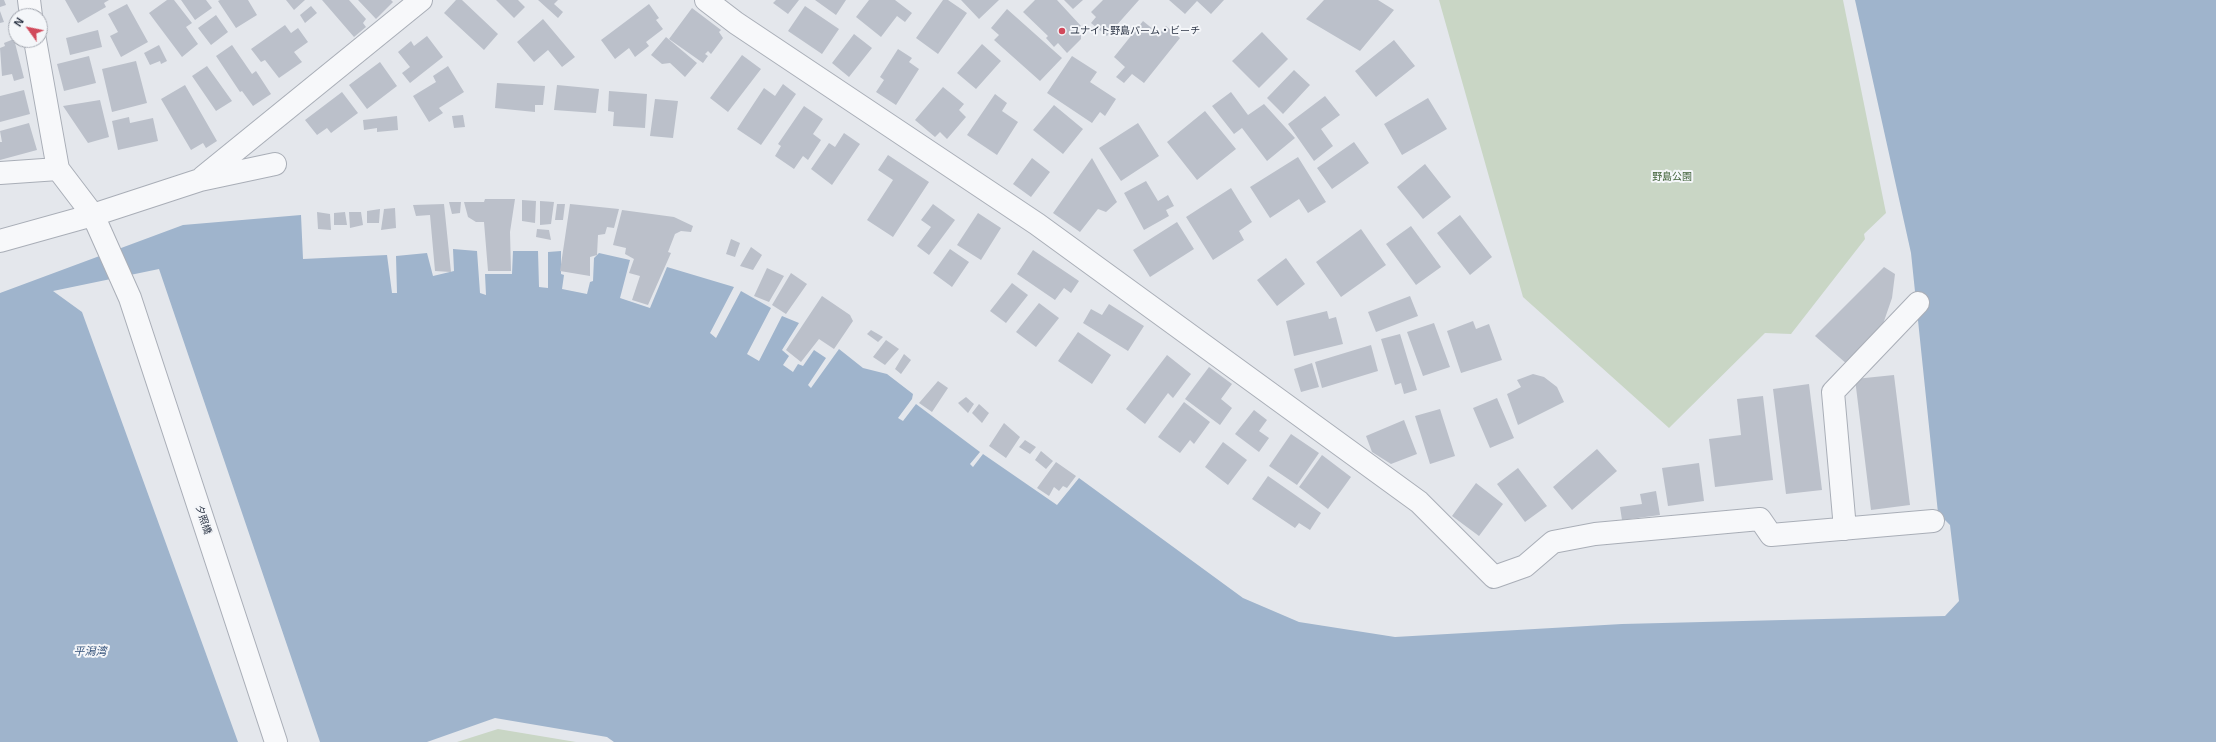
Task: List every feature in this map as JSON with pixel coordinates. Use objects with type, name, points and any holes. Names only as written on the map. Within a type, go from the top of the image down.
[{"type":"street","points":[[200,180],[421,0]]},
{"type":"street","points":[[706,0],[736,23],[1037,224],[1419,502],[1494,577],[1525,566],[1553,542],[1595,534],[1760,519],[1771,535],[1933,521]]},
{"type":"street","points":[[0,173],[58,168],[36,48]]},
{"type":"street","points":[[0,241],[93,215],[200,180],[276,164]]},
{"type":"street","name":"夕照橋","points":[[58,168],[93,215],[130,298],[276,742]]},
{"type":"street","points":[[1845,529],[1833,392],[1918,304]]},
{"type":"green space","name":"野島公園","points":[[1439,0],[1843,0],[1886,213],[1864,234],[1865,239],[1791,334],[1765,333],[1669,428],[1523,297]]},
{"type":"green space","points":[[498,729],[576,742],[457,742]]},
{"type":"water","name":"平潟湾","points":[[1855,0],[2216,0],[2216,742],[614,742],[607,737],[495,718],[427,742],[0,742],[0,293],[183,225],[301,215],[303,259],[387,255],[392,293],[397,293],[396,256],[427,253],[433,276],[454,271],[453,249],[477,251],[480,293],[486,295],[485,274],[512,274],[513,251],[538,251],[539,287],[548,288],[548,252],[561,251],[561,274],[564,275],[562,289],[587,294],[590,282],[593,281],[594,258],[599,253],[630,260],[620,298],[650,308],[667,267],[734,287],[710,333],[716,338],[741,291],[771,308],[747,354],[759,361],[782,316],[799,323],[782,350],[789,356],[783,365],[793,372],[798,364],[803,366],[814,350],[826,358],[808,385],[811,388],[839,349],[863,368],[887,374],[913,394],[912,399],[898,418],[903,421],[916,404],[980,452],[970,464],[973,467],[983,454],[1057,505],[1079,478],[1243,598],[1299,622],[1395,637],[1622,624],[1945,616],[1959,601],[1950,525],[1938,513],[1911,253]]},
{"type":"pier","points":[[159,269],[320,742],[238,742],[82,312],[53,291]]},
{"type":"building","points":[[0,0],[4,0],[6,5],[0,7]]},
{"type":"building","points":[[65,0],[109,0],[104,3],[106,7],[78,23]]},
{"type":"building","points":[[167,0],[174,0],[192,23],[186,27],[198,44],[182,57],[149,13]]},
{"type":"building","points":[[181,0],[206,0],[212,8],[195,20]]},
{"type":"building","points":[[248,0],[257,15],[236,28],[218,1]]},
{"type":"building","points":[[286,0],[305,0],[294,10]]},
{"type":"building","points":[[322,0],[349,0],[366,19],[363,23],[366,27],[354,37]]},
{"type":"building","points":[[358,0],[391,0],[393,2],[376,19]]},
{"type":"building","points":[[456,0],[462,0],[498,34],[484,50],[444,13]]},
{"type":"building","points":[[496,0],[518,0],[525,7],[514,18]]},
{"type":"building","points":[[538,0],[558,0],[554,4],[563,12],[558,18]]},
{"type":"building","points":[[776,0],[799,0],[788,14],[773,3]]},
{"type":"building","points":[[815,0],[846,0],[836,15]]},
{"type":"building","points":[[869,0],[895,0],[912,13],[905,22],[897,16],[881,37],[856,17]]},
{"type":"building","points":[[943,0],[948,0],[967,13],[938,54],[916,38]]},
{"type":"building","points":[[961,0],[999,0],[979,19]]},
{"type":"building","name":"ユナイト野島パーム・ビーチ","points":[[1035,0],[1057,0],[1081,26],[1081,39],[1067,53],[1058,43],[1054,47],[1046,38],[1048,36],[1023,12]]},
{"type":"building","points":[[1064,0],[1083,0],[1073,9]]},
{"type":"building","points":[[1103,0],[1139,0],[1107,36],[1091,23],[1096,17],[1091,12]]},
{"type":"building","points":[[1169,0],[1224,0],[1211,14],[1197,1],[1185,14]]},
{"type":"building","points":[[1324,0],[1378,0],[1394,10],[1360,51],[1306,19]]},
{"type":"building","points":[[127,4],[148,42],[121,57],[110,36],[118,32],[108,14]]},
{"type":"building","points":[[649,4],[659,18],[656,20],[663,29],[646,42],[649,46],[635,57],[629,48],[615,59],[601,40]]},
{"type":"building","points":[[311,6],[317,13],[305,23],[300,15]]},
{"type":"building","points":[[805,6],[839,29],[822,54],[788,31]]},
{"type":"building","points":[[692,8],[721,30],[719,32],[723,38],[711,54],[708,51],[705,54],[708,56],[703,63],[669,39]]},
{"type":"building","points":[[1007,9],[1062,58],[1040,81],[994,40],[999,35],[991,28]]},
{"type":"building","points":[[0,11],[4,22],[0,23]]},
{"type":"building","points":[[216,15],[228,32],[211,45],[198,28]]},
{"type":"building","points":[[543,19],[575,57],[562,67],[548,50],[534,62],[517,42]]},
{"type":"building","points":[[1143,21],[1159,34],[1166,26],[1180,38],[1144,83],[1132,74],[1124,83],[1116,77],[1125,67],[1114,57]]},
{"type":"building","points":[[285,25],[291,33],[298,28],[308,42],[294,52],[302,62],[279,78],[265,60],[261,62],[251,49]]},
{"type":"building","points":[[98,30],[102,47],[70,55],[66,38]]},
{"type":"building","points":[[1262,32],[1288,59],[1259,88],[1232,61]]},
{"type":"building","points":[[854,34],[872,48],[849,77],[832,63]]},
{"type":"building","points":[[427,36],[443,57],[410,83],[402,73],[410,67],[398,52],[411,41],[414,46]]},
{"type":"building","points":[[666,37],[697,63],[685,77],[670,63],[662,64],[651,55]]},
{"type":"building","points":[[1394,40],[1415,66],[1376,97],[1355,71]]},
{"type":"building","points":[[8,41],[8,48],[16,48],[24,78],[14,81],[12,74],[2,76],[0,48],[5,46],[4,43]]},
{"type":"building","points":[[982,44],[1001,61],[976,89],[957,73]]},
{"type":"building","points":[[159,45],[167,61],[161,64],[160,61],[150,65],[144,53]]},
{"type":"building","points":[[232,45],[252,74],[256,71],[271,94],[253,106],[242,91],[240,92],[216,56]]},
{"type":"building","points":[[898,49],[912,58],[909,62],[919,69],[896,105],[876,92],[884,80],[880,77]]},
{"type":"building","points":[[742,55],[761,69],[728,112],[710,98]]},
{"type":"building","points":[[89,56],[96,83],[64,91],[57,64]]},
{"type":"building","points":[[1072,56],[1097,72],[1090,82],[1116,99],[1105,116],[1100,112],[1092,123],[1047,93]]},
{"type":"building","points":[[136,61],[147,103],[112,112],[102,69]]},
{"type":"building","points":[[380,62],[397,86],[367,109],[349,85]]},
{"type":"building","points":[[207,66],[232,101],[216,111],[192,76]]},
{"type":"building","points":[[448,66],[464,92],[439,108],[443,113],[429,122],[413,96],[436,82],[433,76]]},
{"type":"building","points":[[1294,70],[1310,85],[1283,114],[1267,98]]},
{"type":"building","points":[[497,83],[545,86],[543,105],[535,105],[535,112],[495,108]]},
{"type":"building","points":[[783,84],[796,94],[761,145],[737,129],[764,88],[775,96]]},
{"type":"building","points":[[185,85],[217,141],[206,148],[203,143],[191,150],[161,99]]},
{"type":"building","points":[[557,85],[599,89],[596,113],[554,110]]},
{"type":"building","points":[[943,87],[964,104],[959,110],[966,117],[947,139],[940,132],[935,137],[915,120]]},
{"type":"building","points":[[24,90],[30,114],[0,122],[0,96]]},
{"type":"building","points":[[609,91],[647,94],[645,128],[613,126],[614,112],[608,111]]},
{"type":"building","points":[[342,92],[358,113],[331,133],[327,128],[317,135],[305,120]]},
{"type":"building","points":[[1231,92],[1248,115],[1264,104],[1295,138],[1267,161],[1242,128],[1234,134],[1212,106]]},
{"type":"building","points":[[995,94],[1007,103],[1002,111],[1018,122],[997,155],[967,135]]},
{"type":"building","points":[[1325,96],[1340,115],[1321,129],[1333,146],[1314,161],[1288,124]]},
{"type":"building","points":[[1428,98],[1447,129],[1402,155],[1384,124]]},
{"type":"building","points":[[655,99],[678,101],[673,138],[650,136]]},
{"type":"building","points":[[100,100],[109,137],[88,143],[63,106]]},
{"type":"building","points":[[1054,105],[1083,129],[1063,154],[1033,130]]},
{"type":"building","points":[[804,106],[823,119],[813,134],[821,140],[808,160],[803,156],[794,169],[775,156],[781,146],[778,144]]},
{"type":"building","points":[[1205,111],[1236,149],[1197,180],[1167,142]]},
{"type":"building","points":[[463,115],[465,127],[454,128],[452,116]]},
{"type":"building","points":[[397,116],[398,130],[377,132],[377,128],[364,130],[363,120]]},
{"type":"building","points":[[129,117],[130,123],[153,118],[158,141],[118,150],[112,121]]},
{"type":"building","points":[[29,123],[37,150],[0,160],[0,142],[2,142],[0,131]]},
{"type":"building","points":[[1138,123],[1159,156],[1121,181],[1099,148]]},
{"type":"building","points":[[844,133],[860,144],[832,185],[811,169],[829,143],[835,147]]},
{"type":"building","points":[[1354,142],[1369,163],[1332,189],[1317,168]]},
{"type":"building","points":[[888,155],[929,182],[893,237],[867,220],[893,180],[878,170]]},
{"type":"building","points":[[1298,157],[1326,202],[1308,213],[1299,199],[1270,218],[1250,187]]},
{"type":"building","points":[[1032,158],[1050,172],[1031,197],[1013,184]]},
{"type":"building","points":[[1092,158],[1117,202],[1106,212],[1098,209],[1080,232],[1053,213]]},
{"type":"building","points":[[1425,164],[1451,197],[1423,219],[1397,187]]},
{"type":"building","points":[[1146,181],[1158,201],[1168,195],[1174,206],[1166,210],[1169,216],[1144,230],[1124,193]]},
{"type":"building","points":[[1231,188],[1252,222],[1239,231],[1244,240],[1213,260],[1186,217]]},
{"type":"building","points":[[485,199],[515,199],[510,232],[511,271],[488,271],[484,222],[476,222],[468,217],[464,202],[484,202]]},
{"type":"building","points":[[522,200],[536,201],[535,223],[522,221]]},
{"type":"building","points":[[540,201],[554,202],[551,224],[540,225]]},
{"type":"building","points":[[449,202],[461,202],[460,213],[452,214]]},
{"type":"building","points":[[444,204],[451,272],[435,271],[430,215],[416,216],[413,205]]},
{"type":"building","points":[[557,204],[565,204],[563,220],[555,220]]},
{"type":"building","points":[[570,204],[619,209],[614,228],[607,227],[605,234],[598,235],[597,255],[590,257],[590,276],[560,271]]},
{"type":"building","points":[[933,204],[955,220],[929,255],[917,246],[931,227],[921,220]]},
{"type":"building","points":[[395,208],[396,228],[381,230],[384,209]]},
{"type":"building","points":[[380,209],[379,223],[367,223],[367,211]]},
{"type":"building","points":[[622,210],[674,217],[693,226],[691,232],[681,231],[675,234],[668,252],[671,253],[648,305],[632,300],[640,276],[629,273],[634,259],[625,254],[626,248],[613,245]]},
{"type":"building","points":[[317,212],[330,214],[331,230],[318,229]]},
{"type":"building","points":[[345,212],[347,225],[334,225],[334,213]]},
{"type":"building","points":[[349,212],[361,212],[363,225],[350,228]]},
{"type":"building","points":[[978,213],[1001,228],[981,260],[957,245]]},
{"type":"building","points":[[1460,215],[1492,257],[1470,275],[1437,233]]},
{"type":"building","points":[[1177,222],[1194,249],[1150,277],[1133,250]]},
{"type":"building","points":[[1411,226],[1441,267],[1416,285],[1386,244]]},
{"type":"building","points":[[537,229],[549,230],[551,240],[536,237]]},
{"type":"building","points":[[1361,229],[1386,265],[1341,297],[1316,262]]},
{"type":"building","points":[[731,239],[740,243],[735,257],[726,254]]},
{"type":"building","points":[[751,247],[762,255],[753,270],[740,266]]},
{"type":"building","points":[[950,249],[969,262],[952,287],[933,273]]},
{"type":"building","points":[[1033,250],[1079,281],[1071,293],[1064,288],[1055,300],[1017,274]]},
{"type":"building","points":[[1286,258],[1305,284],[1277,306],[1257,280]]},
{"type":"building","points":[[1884,267],[1895,274],[1892,298],[1883,324],[1848,365],[1815,336]]},
{"type":"building","points":[[767,268],[784,276],[769,302],[754,296]]},
{"type":"building","points":[[791,273],[807,284],[786,314],[772,305]]},
{"type":"building","points":[[1012,283],[1028,295],[1006,323],[990,311]]},
{"type":"building","points":[[822,296],[850,315],[853,321],[834,349],[819,339],[801,362],[786,350]]},
{"type":"building","points":[[1410,296],[1418,316],[1376,332],[1368,312]]},
{"type":"building","points":[[1039,303],[1059,318],[1036,347],[1016,332]]},
{"type":"building","points":[[1109,304],[1144,326],[1128,351],[1083,323],[1091,309],[1102,315]]},
{"type":"building","points":[[1327,311],[1329,319],[1336,317],[1343,344],[1294,356],[1286,321]]},
{"type":"building","points":[[1473,321],[1476,329],[1489,324],[1502,360],[1461,373],[1447,331]]},
{"type":"building","points":[[1434,323],[1450,367],[1423,376],[1407,332]]},
{"type":"building","points":[[871,330],[883,337],[878,342],[867,334]]},
{"type":"building","points":[[1078,332],[1111,355],[1092,384],[1058,361]]},
{"type":"building","points":[[1400,334],[1417,390],[1404,394],[1401,383],[1395,385],[1381,339]]},
{"type":"building","points":[[886,340],[899,349],[885,365],[873,357]]},
{"type":"building","points":[[1371,345],[1378,371],[1322,388],[1315,362]]},
{"type":"building","points":[[904,354],[911,360],[901,374],[895,369]]},
{"type":"building","points":[[1167,355],[1191,374],[1173,398],[1168,393],[1145,424],[1126,409]]},
{"type":"building","points":[[1312,363],[1319,387],[1301,392],[1294,369]]},
{"type":"building","points":[[1209,367],[1232,384],[1221,399],[1232,408],[1220,425],[1185,399]]},
{"type":"building","points":[[1533,374],[1544,377],[1557,387],[1564,402],[1518,425],[1507,394],[1521,387],[1517,380]]},
{"type":"building","points":[[1894,375],[1910,505],[1871,510],[1855,379]]},
{"type":"building","points":[[938,381],[948,388],[932,412],[919,403]]},
{"type":"building","points":[[1809,384],[1822,490],[1786,494],[1773,389]]},
{"type":"building","points":[[1763,396],[1773,480],[1715,487],[1709,439],[1741,435],[1737,399]]},
{"type":"building","points":[[966,397],[974,404],[968,413],[958,403]]},
{"type":"building","points":[[1497,398],[1514,438],[1490,448],[1473,408]]},
{"type":"building","points":[[1184,402],[1210,422],[1194,444],[1190,440],[1180,453],[1158,437]]},
{"type":"building","points":[[979,404],[989,413],[982,423],[972,413]]},
{"type":"building","points":[[1440,409],[1455,456],[1430,464],[1415,416]]},
{"type":"building","points":[[1254,410],[1267,420],[1259,431],[1269,438],[1259,452],[1235,434]]},
{"type":"building","points":[[1404,420],[1417,454],[1391,464],[1372,452],[1366,436]]},
{"type":"building","points":[[1004,423],[1020,437],[1006,458],[989,446]]},
{"type":"building","points":[[1291,434],[1319,453],[1297,485],[1269,466]]},
{"type":"building","points":[[1025,440],[1036,447],[1030,454],[1019,447]]},
{"type":"building","points":[[1223,442],[1247,460],[1228,485],[1205,467]]},
{"type":"building","points":[[1597,449],[1617,471],[1572,510],[1553,487]]},
{"type":"building","points":[[1041,451],[1053,461],[1046,469],[1035,460]]},
{"type":"building","points":[[1322,455],[1351,477],[1328,509],[1299,487]]},
{"type":"building","points":[[1056,462],[1076,476],[1067,488],[1063,486],[1059,491],[1054,487],[1049,496],[1037,488]]},
{"type":"building","points":[[1699,463],[1704,501],[1668,506],[1662,468]]},
{"type":"building","points":[[1518,468],[1547,506],[1525,522],[1497,484]]},
{"type":"building","points":[[1268,476],[1321,513],[1310,530],[1299,523],[1295,528],[1252,499]]},
{"type":"building","points":[[1476,483],[1503,504],[1479,536],[1452,516]]},
{"type":"building","points":[[1656,491],[1660,515],[1622,520],[1620,507],[1642,504],[1640,494]]},
{"type":"place","name":"ユナイト野島パーム・ビーチ","points":[[1062,31]]}]
